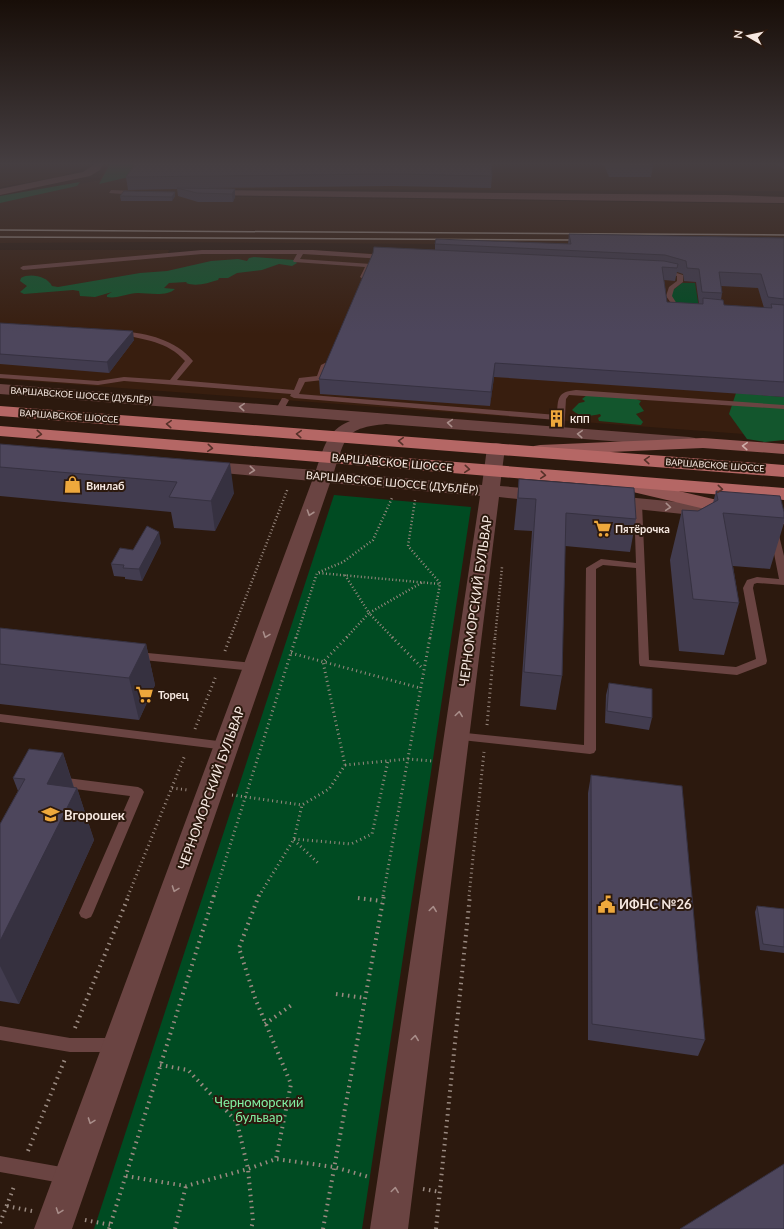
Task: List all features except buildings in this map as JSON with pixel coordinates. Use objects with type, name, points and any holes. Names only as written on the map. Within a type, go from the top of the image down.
[{"type":"main road","name":"ВАРШАВСКОЕ ШОССЕ","points":[[0,411],[784,470]]},
{"type":"main road","name":"ВАРШАВСКОЕ ШОССЕ","points":[[0,431],[326,467]]},
{"type":"main road","name":"ВАРШАВСКОЕ ШОССЕ (ДУБЛЁР)","points":[[703,443],[784,449]]},
{"type":"main road","points":[[521,450],[703,443]]},
{"type":"main road","points":[[492,481],[598,479],[784,494]]},
{"type":"main road","points":[[598,479],[660,491],[756,515],[784,518]]},
{"type":"street","name":"ВАРШАВСКОЕ ШОССЕ (ДУБЛЁР)","points":[[13,386],[283,405],[394,418],[561,425],[703,443]]},
{"type":"street","points":[[337,437],[344,430],[357,424],[394,418]]},
{"type":"street","name":"ЧЕРНОМОРСКИЙ БУЛЬВАР","points":[[55,1220],[337,437]]},
{"type":"street","name":"ЧЕРНОМОРСКИЙ БУЛЬВАР","points":[[389,1229],[496,448]]},
{"type":"street","name":"ВАРШАВСКОЕ ШОССЕ (ДУБЛЁР)","points":[[185,464],[326,467],[492,481],[562,497]]},
{"type":"street","points":[[586,499],[756,515]]},
{"type":"lane","points":[[22,268],[202,252],[301,252],[392,257]]},
{"type":"lane","points":[[301,252],[296,261],[369,265],[361,284]]},
{"type":"lane","points":[[655,271],[680,274],[680,282],[671,288],[669,296],[675,305],[691,310]]},
{"type":"lane","points":[[110,332],[164,341],[182,352],[189,361],[172,382]]},
{"type":"lane","points":[[328,360],[320,378],[302,380],[294,396],[561,425],[562,398],[567,393],[576,392],[784,407]]},
{"type":"lane","points":[[0,376],[13,386],[98,384],[124,379],[296,392]]},
{"type":"lane","points":[[638,504],[644,663],[737,671],[762,660],[748,588],[750,582],[757,580],[784,581],[781,545],[773,528],[756,515]]},
{"type":"lane","points":[[456,736],[590,750],[591,568],[601,562],[641,566]]},
{"type":"lane","points":[[126,655],[254,667]]},
{"type":"lane","points":[[0,718],[226,746]]},
{"type":"lane","points":[[47,781],[138,792],[86,913]]},
{"type":"lane","points":[[0,1033],[70,1045],[118,1045]]},
{"type":"lane","points":[[0,1164],[72,1176]]},
{"type":"path","points":[[0,1223],[76,1027],[191,741],[288,488]]},
{"type":"path","points":[[7,1206],[55,1220],[110,1227],[244,796],[317,573],[342,562],[373,540],[392,496]]},
{"type":"path","points":[[416,498],[408,546],[440,584]]},
{"type":"path","points":[[436,1229],[503,560]]},
{"type":"path","points":[[317,573],[440,584]]},
{"type":"path","points":[[345,575],[369,613],[423,669]]},
{"type":"path","points":[[323,662],[369,613],[423,582]]},
{"type":"path","points":[[323,1229],[423,669],[440,584]]},
{"type":"path","points":[[291,653],[420,688]]},
{"type":"path","points":[[172,788],[244,796],[302,805],[329,789],[345,765],[323,662]]},
{"type":"path","points":[[294,839],[351,844],[372,834],[388,762],[345,765]]},
{"type":"path","points":[[276,1159],[291,1084],[255,998],[239,948],[260,893],[294,839],[302,805]]},
{"type":"path","points":[[294,839],[318,863]]},
{"type":"path","points":[[358,898],[382,901]]},
{"type":"path","points":[[336,994],[365,998]]},
{"type":"path","points":[[266,1024],[293,1004]]},
{"type":"path","points":[[160,1066],[188,1070],[237,1122],[248,1169],[253,1221],[252,1229]]},
{"type":"path","points":[[126,1176],[186,1186],[248,1169],[276,1159],[334,1167],[395,1185],[440,1192]]},
{"type":"path","points":[[175,1229],[186,1186]]},
{"type":"shaded area","points":[[0,219],[784,219],[784,272],[428,255],[430,249],[566,254],[565,245],[154,242],[0,243]]},
{"type":"shaded area","points":[[0,250],[169,250],[168,254],[304,250],[784,274],[784,437],[0,379]]},
{"type":"green space","points":[[254,257],[294,260],[297,263],[292,266],[279,264],[262,270],[237,273],[228,278],[219,278],[218,280],[202,284],[194,285],[186,283],[187,282],[169,283],[164,288],[175,289],[162,294],[134,293],[119,297],[107,297],[107,295],[112,292],[95,297],[80,296],[79,291],[73,290],[24,294],[20,292],[27,286],[20,281],[21,278],[25,276],[38,276],[46,280],[52,286],[58,287],[140,273],[167,271],[211,261],[238,259],[247,261],[249,258]]},
{"type":"green space","points":[[682,283],[695,283],[699,308],[675,304],[671,297],[673,290]]},
{"type":"green space","points":[[736,393],[784,397],[784,440],[765,442],[747,439],[729,414]]},
{"type":"green space","points":[[587,395],[636,399],[641,401],[639,404],[644,411],[636,414],[643,422],[641,425],[599,421],[598,418],[601,416],[600,414],[589,416],[575,413],[572,410],[579,403],[585,401],[582,399]]},
{"type":"green space","name":"Черноморский бульвар","points":[[334,495],[471,507],[362,1229],[94,1229]]},
{"type":"railway","points":[[0,230],[784,235]]},
{"type":"railway","points":[[0,237],[580,240]]},
{"type":"place","name":"КПП","points":[[557,419]]},
{"type":"place","name":"Винлаб","points":[[73,485]]},
{"type":"place","name":"Пятёрочка","points":[[602,528]]},
{"type":"place","name":"Торец","points":[[145,694]]},
{"type":"place","name":"Вгорошек","points":[[51,815]]},
{"type":"place","name":"ИФНС №26","points":[[606,904]]}]
